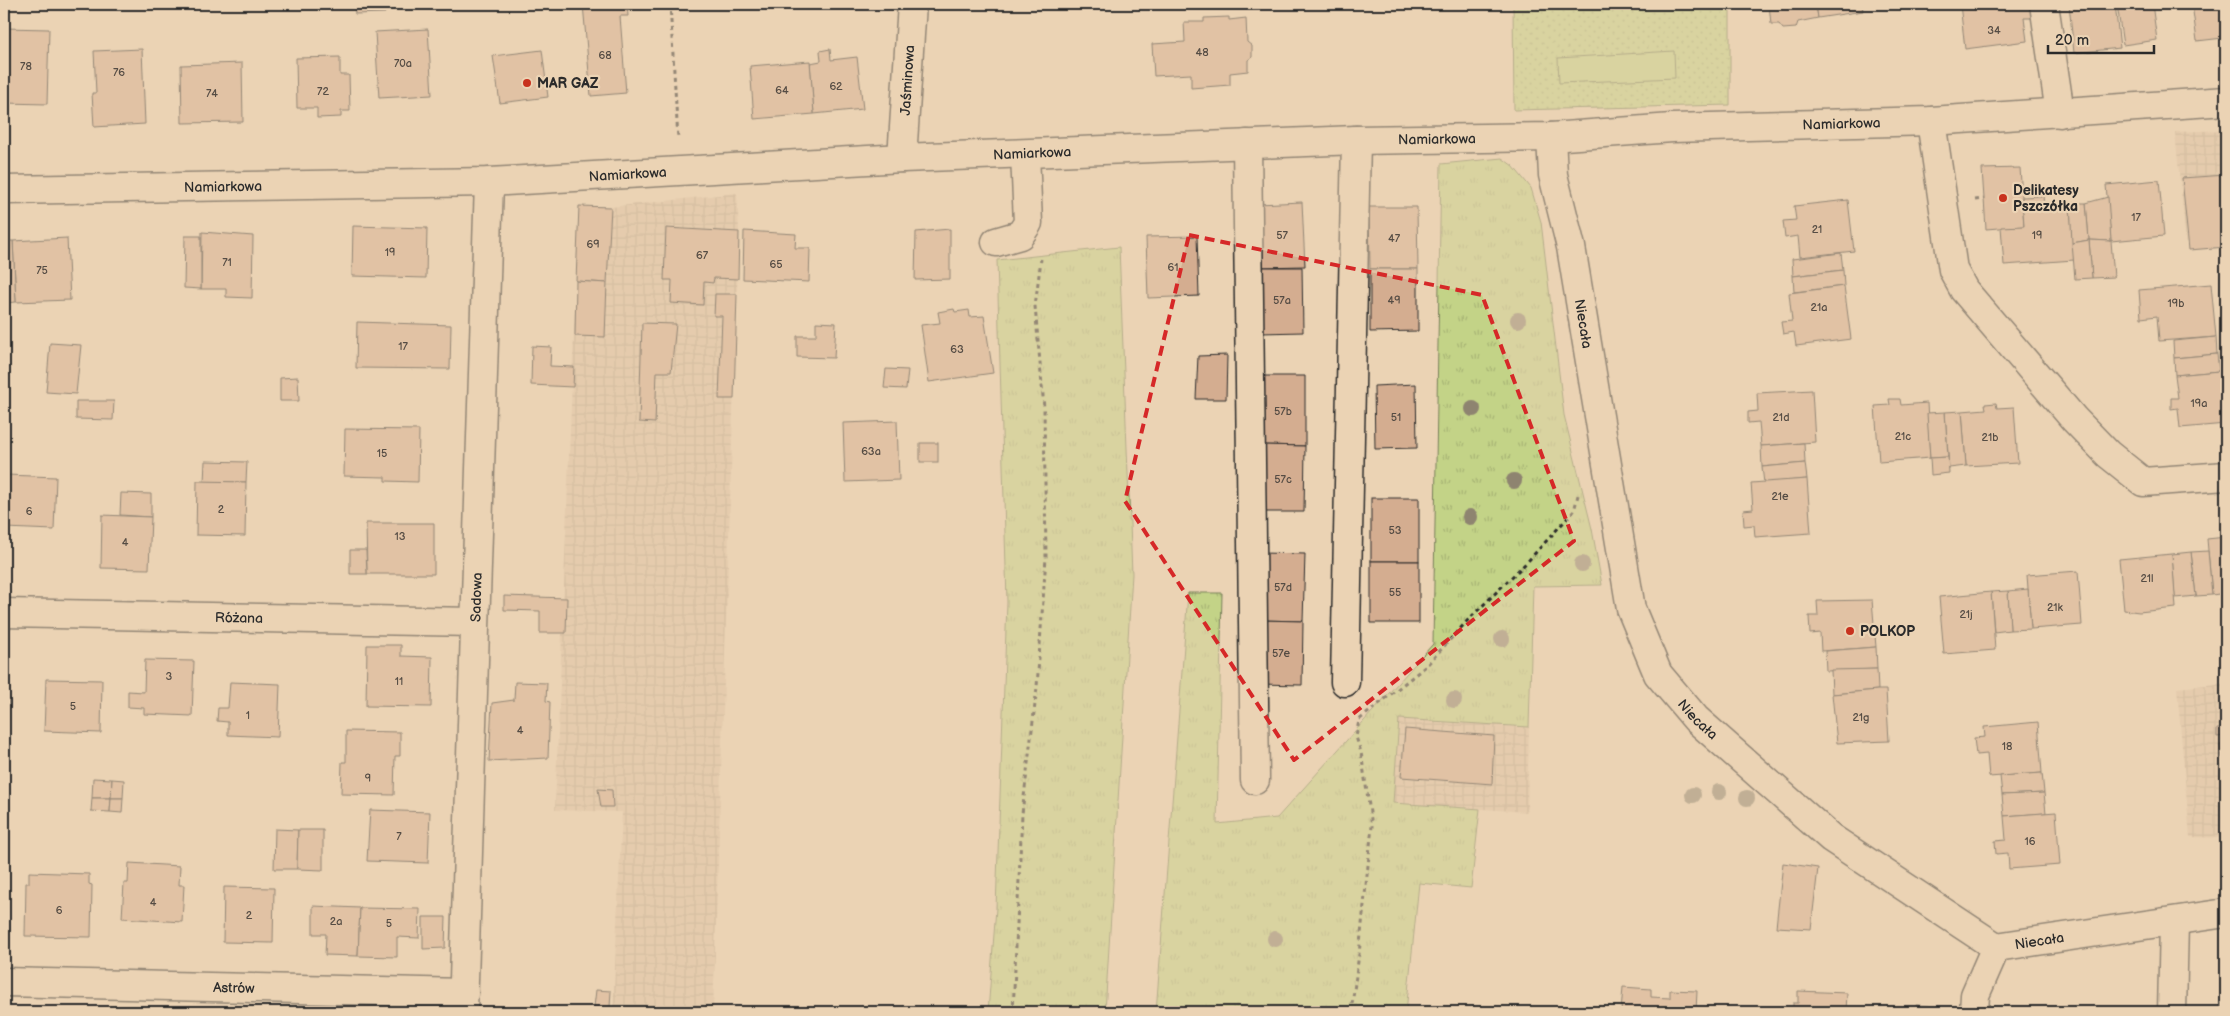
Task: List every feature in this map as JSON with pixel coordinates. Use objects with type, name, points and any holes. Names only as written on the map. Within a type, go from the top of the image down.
[{"type":"street","name":"Jaśminowa","points":[[902,158],[912,4]]},
{"type":"street","points":[[2044,4],[2060,113]]},
{"type":"street","name":"Namiarkowa","points":[[4,190],[489,182],[902,158],[1356,140],[1551,138],[1672,128],[1931,121],[2226,101]]},
{"type":"street","points":[[1931,121],[1953,270],[1964,290],[2074,419],[2108,454],[2143,482],[2226,476]]},
{"type":"street","name":"Niecała","points":[[1551,138],[1552,175],[1571,247],[1631,609],[1658,674],[1696,719],[1831,838],[1996,947],[2226,913]]},
{"type":"street","points":[[1345,682],[1356,140]]},
{"type":"street","points":[[1247,144],[1255,780]]},
{"type":"street","points":[[996,242],[1020,235],[1028,223],[1025,154]]},
{"type":"street","name":"Sadowa","points":[[463,1002],[489,182]]},
{"type":"street","name":"Różana","points":[[4,613],[474,622]]},
{"type":"street","points":[[2172,1012],[2174,922]]},
{"type":"street","points":[[1974,1012],[1975,995],[1996,947]]},
{"type":"street","name":"Astrów","points":[[4,982],[463,1002]]},
{"type":"path","points":[[670,4],[678,145]]},
{"type":"path","points":[[1014,1012],[1022,814],[1037,687],[1046,557],[1044,408],[1035,306],[1042,254]]},
{"type":"path","points":[[1351,1012],[1372,826],[1361,752],[1356,738],[1359,720],[1426,666],[1468,620],[1528,562],[1574,511],[1578,494]]},
{"type":"highlighted area","points":[[1189,235],[1482,295],[1574,541],[1294,760],[1125,501]]},
{"type":"shaded area","points":[[2226,130],[2226,238],[2186,242],[2175,132]]},
{"type":"shaded area","points":[[737,193],[739,232],[713,1012],[613,1012],[622,812],[555,810],[579,206],[611,207]]},
{"type":"shaded area","points":[[2226,683],[2226,838],[2190,837],[2177,688]]},
{"type":"shaded area","points":[[1399,719],[1529,727],[1527,812],[1393,803]]},
{"type":"green space","points":[[1513,4],[1730,4],[1730,105],[1514,110]]},
{"type":"green space","points":[[1674,51],[1675,78],[1559,83],[1558,58]]},
{"type":"green space","points":[[1502,158],[1513,166],[1531,188],[1541,222],[1564,415],[1592,529],[1602,585],[1533,586],[1529,727],[1399,719],[1393,803],[1480,809],[1471,888],[1419,883],[1406,1012],[1156,1012],[1188,593],[1222,593],[1217,824],[1277,818],[1433,644],[1441,164]]},
{"type":"green space","points":[[1119,247],[1132,574],[1105,1012],[988,1012],[996,908],[1007,602],[997,260]]},
{"type":"building","points":[[354,4],[385,4],[385,13],[355,14]]},
{"type":"building","points":[[583,4],[627,4],[628,16],[620,16],[626,93],[591,96]]},
{"type":"building","points":[[1769,4],[1816,4],[1818,18],[1798,22],[1796,28],[1783,29],[1779,24],[1771,24]]},
{"type":"building","points":[[1816,4],[1862,4],[1863,11],[1818,18]]},
{"type":"building","points":[[1960,4],[2031,4],[2033,18],[2024,18],[2027,41],[1965,49]]},
{"type":"building","points":[[2069,4],[2115,4],[2120,48],[2074,53]]},
{"type":"building","points":[[2117,4],[2152,4],[2157,40],[2123,45]]},
{"type":"building","points":[[2192,4],[2226,4],[2226,32],[2222,33],[2223,38],[2197,41]]},
{"type":"building","points":[[1229,17],[1229,20],[1246,18],[1247,42],[1252,46],[1252,57],[1248,60],[1248,71],[1230,73],[1230,85],[1191,88],[1191,74],[1154,76],[1152,44],[1185,42],[1184,22],[1204,22],[1204,18]]},
{"type":"building","points":[[4,28],[49,29],[47,104],[4,103]]},
{"type":"building","points":[[428,29],[432,95],[379,98],[375,32]]},
{"type":"building","points":[[142,49],[145,124],[94,127],[92,93],[96,93],[94,51]]},
{"type":"building","points":[[830,49],[831,60],[857,57],[863,109],[814,114],[810,63],[821,61],[820,51]]},
{"type":"building","points":[[542,50],[548,97],[500,103],[493,56]]},
{"type":"building","points":[[340,57],[340,75],[349,75],[350,111],[341,111],[341,117],[317,118],[317,108],[297,108],[296,58]]},
{"type":"building","points":[[810,61],[814,114],[754,119],[750,66]]},
{"type":"building","points":[[242,63],[243,122],[182,123],[181,65]]},
{"type":"building","name":"Delikatesy Pszczółka","points":[[2020,168],[2024,226],[1986,229],[1982,169]]},
{"type":"building","points":[[2226,175],[2226,247],[2189,250],[2182,178]]},
{"type":"building","points":[[2159,180],[2164,236],[2111,241],[2106,185]]},
{"type":"building","points":[[2043,196],[2044,206],[2070,203],[2074,260],[2004,265],[2001,227],[2024,226],[2022,197]]},
{"type":"building","points":[[2108,197],[2111,241],[2089,240],[2086,203]]},
{"type":"building","points":[[1848,200],[1854,251],[1800,257],[1798,236],[1785,238],[1783,221],[1796,220],[1794,206]]},
{"type":"building","points":[[1302,202],[1305,266],[1261,267],[1258,204]]},
{"type":"building","points":[[2070,203],[2086,203],[2089,240],[2072,243]]},
{"type":"building","points":[[579,206],[611,207],[607,283],[576,281]]},
{"type":"building","points":[[1369,207],[1417,207],[1418,269],[1370,269]]},
{"type":"building","points":[[353,226],[427,228],[426,278],[352,276]]},
{"type":"building","points":[[666,228],[739,232],[738,279],[714,278],[713,283],[704,282],[703,305],[671,303],[672,280],[664,280]]},
{"type":"building","points":[[950,229],[950,279],[915,280],[916,232]]},
{"type":"building","points":[[744,231],[796,234],[795,248],[810,248],[809,282],[743,279]]},
{"type":"building","points":[[202,232],[253,236],[252,298],[226,297],[226,289],[201,289]]},
{"type":"building","points":[[185,236],[201,236],[201,289],[184,288]]},
{"type":"building","points":[[1197,236],[1199,296],[1148,298],[1146,237]]},
{"type":"building","points":[[67,238],[70,300],[16,302],[13,241]]},
{"type":"building","points":[[2089,240],[2111,241],[2114,277],[2092,278]]},
{"type":"building","points":[[2089,240],[2092,278],[2075,279],[2072,243]]},
{"type":"building","points":[[4,241],[13,241],[16,302],[4,303]]},
{"type":"building","points":[[1841,253],[1843,270],[1793,276],[1792,259]]},
{"type":"building","points":[[1261,267],[1302,267],[1303,332],[1261,333]]},
{"type":"building","points":[[1370,269],[1418,269],[1418,331],[1370,332]]},
{"type":"building","points":[[1843,270],[1844,286],[1794,292],[1793,276]]},
{"type":"building","points":[[576,281],[607,283],[605,337],[575,336]]},
{"type":"building","points":[[2211,284],[2216,337],[2159,341],[2157,316],[2141,318],[2139,290]]},
{"type":"building","points":[[1844,286],[1851,339],[1796,346],[1794,332],[1783,334],[1781,322],[1792,321],[1789,293]]},
{"type":"building","points":[[715,294],[737,294],[734,399],[719,399],[722,316],[714,316]]},
{"type":"building","points":[[954,309],[955,312],[969,310],[970,317],[984,316],[993,373],[929,382],[921,325],[940,323],[938,312]]},
{"type":"building","points":[[357,322],[451,325],[450,369],[356,368]]},
{"type":"building","points":[[816,322],[836,323],[834,358],[797,357],[797,336],[816,336]]},
{"type":"building","points":[[642,323],[676,324],[671,372],[657,372],[655,423],[639,422]]},
{"type":"building","points":[[2216,337],[2217,354],[2174,358],[2173,341]]},
{"type":"building","points":[[50,343],[81,345],[76,394],[46,392]]},
{"type":"building","points":[[532,346],[551,347],[550,366],[574,367],[573,387],[531,385]]},
{"type":"building","points":[[2217,354],[2219,371],[2175,375],[2174,358]]},
{"type":"building","points":[[1227,355],[1226,399],[1196,399],[1198,356]]},
{"type":"building","points":[[886,369],[908,370],[906,389],[884,388]]},
{"type":"building","points":[[2226,371],[2226,424],[2180,428],[2178,408],[2171,409],[2171,398],[2178,398],[2175,375]]},
{"type":"building","points":[[1262,376],[1305,376],[1305,446],[1262,445]]},
{"type":"building","points":[[298,377],[299,401],[280,401],[280,378]]},
{"type":"building","points":[[1416,384],[1417,448],[1375,449],[1374,386]]},
{"type":"building","points":[[1812,390],[1815,442],[1761,446],[1759,422],[1748,423],[1748,412],[1758,411],[1757,393]]},
{"type":"building","points":[[1889,399],[1900,399],[1901,405],[1927,403],[1930,458],[1879,462],[1875,406],[1890,405]]},
{"type":"building","points":[[76,401],[114,401],[113,420],[76,419]]},
{"type":"building","points":[[1996,403],[1997,408],[2014,407],[2018,463],[1966,466],[1962,411],[1986,409],[1985,404]]},
{"type":"building","points":[[1962,411],[1966,466],[1949,468],[1945,412]]},
{"type":"building","points":[[1945,412],[1948,457],[1930,458],[1927,413]]},
{"type":"building","points":[[897,421],[899,480],[845,482],[843,423]]},
{"type":"building","points":[[345,429],[419,430],[418,482],[385,481],[385,477],[344,476]]},
{"type":"building","points":[[920,443],[938,443],[938,462],[920,462]]},
{"type":"building","points":[[1804,443],[1805,463],[1762,467],[1761,446]]},
{"type":"building","points":[[1262,445],[1305,446],[1304,512],[1261,512]]},
{"type":"building","points":[[1948,457],[1949,473],[1931,475],[1930,458]]},
{"type":"building","points":[[205,461],[247,462],[246,482],[204,482]]},
{"type":"building","points":[[1805,463],[1807,479],[1764,483],[1762,467]]},
{"type":"building","points":[[7,475],[56,477],[54,530],[5,528],[4,501],[6,502]]},
{"type":"building","points":[[1807,479],[1811,533],[1755,537],[1754,525],[1744,526],[1743,510],[1753,509],[1751,483]]},
{"type":"building","points":[[197,481],[246,482],[245,536],[196,535]]},
{"type":"building","points":[[121,493],[151,494],[151,517],[120,515]]},
{"type":"building","points":[[1371,498],[1419,498],[1419,561],[1371,561]]},
{"type":"building","points":[[102,515],[151,517],[149,569],[101,568]]},
{"type":"building","points":[[366,523],[434,523],[434,574],[367,574]]},
{"type":"building","points":[[2226,537],[2226,593],[2212,595],[2207,539]]},
{"type":"building","points":[[350,550],[366,550],[367,574],[350,574]]},
{"type":"building","points":[[2208,551],[2212,595],[2196,596],[2191,552]]},
{"type":"building","points":[[2191,552],[2196,596],[2175,598],[2172,554]]},
{"type":"building","points":[[1262,553],[1305,554],[1303,621],[1260,620]]},
{"type":"building","points":[[2172,554],[2176,608],[2139,612],[2124,610],[2119,559]]},
{"type":"building","points":[[1371,561],[1419,561],[1419,623],[1371,623]]},
{"type":"building","points":[[2078,571],[2082,625],[2031,629],[2027,575]]},
{"type":"building","points":[[2028,589],[2031,629],[2010,630],[2008,591]]},
{"type":"building","points":[[2008,591],[2010,630],[1994,632],[1991,592]]},
{"type":"building","points":[[1991,592],[1995,650],[1944,654],[1939,597]]},
{"type":"building","points":[[504,596],[567,598],[566,633],[540,633],[540,611],[504,610]]},
{"type":"building","points":[[1872,600],[1876,647],[1821,651],[1820,633],[1810,634],[1809,616],[1818,616],[1817,601]]},
{"type":"building","points":[[1260,620],[1303,621],[1302,685],[1259,684]]},
{"type":"building","points":[[367,645],[401,645],[401,656],[432,657],[431,707],[366,706]]},
{"type":"building","points":[[1876,647],[1877,669],[1826,671],[1825,651]]},
{"type":"building","points":[[4,654],[9,654],[8,721],[4,721]]},
{"type":"building","points":[[145,660],[194,661],[192,716],[144,714],[144,708],[128,707],[128,691],[144,692]]},
{"type":"building","points":[[1877,669],[1878,690],[1832,694],[1831,670]]},
{"type":"building","points":[[46,679],[102,680],[101,733],[44,731]]},
{"type":"building","points":[[230,682],[280,684],[278,737],[228,735],[228,722],[217,721],[218,708],[228,708]]},
{"type":"building","points":[[515,682],[547,683],[546,701],[550,702],[548,758],[489,761],[492,703],[514,700]]},
{"type":"building","points":[[1886,690],[1889,741],[1837,743],[1832,694]]},
{"type":"building","points":[[2038,722],[2042,773],[1989,777],[1987,754],[1976,755],[1974,738],[1985,737],[1984,727]]},
{"type":"building","points":[[1405,729],[1494,736],[1492,784],[1401,777]]},
{"type":"building","points":[[2217,729],[2226,729],[2226,736],[2217,737]]},
{"type":"building","points":[[346,731],[400,732],[400,756],[395,756],[394,795],[341,794],[342,762],[346,762]]},
{"type":"building","points":[[2226,744],[2226,758],[2222,758],[2220,745]]},
{"type":"building","points":[[2042,773],[2044,793],[2002,795],[2000,776]]},
{"type":"building","points":[[93,778],[112,779],[111,798],[92,798]]},
{"type":"building","points":[[112,779],[124,780],[123,798],[111,798]]},
{"type":"building","points":[[598,789],[612,790],[613,807],[601,807]]},
{"type":"building","points":[[2044,793],[2046,813],[2004,816],[2002,795]]},
{"type":"building","points":[[92,798],[111,798],[110,812],[91,811]]},
{"type":"building","points":[[111,798],[123,798],[122,813],[110,812]]},
{"type":"building","points":[[370,810],[430,812],[428,863],[367,861]]},
{"type":"building","points":[[2056,812],[2060,865],[2009,869],[2008,853],[1996,854],[1995,841],[2006,840],[2004,816]]},
{"type":"building","points":[[275,829],[298,830],[297,869],[274,869]]},
{"type":"building","points":[[298,830],[323,830],[323,870],[297,869]]},
{"type":"building","points":[[129,863],[180,866],[179,885],[184,885],[182,922],[122,918],[124,883],[128,883]]},
{"type":"building","points":[[1783,863],[1818,868],[1811,929],[1776,927]]},
{"type":"building","points":[[29,872],[89,874],[89,884],[92,885],[91,937],[25,936],[26,883],[29,883]]},
{"type":"building","points":[[224,887],[274,888],[273,943],[223,942]]},
{"type":"building","points":[[313,906],[360,908],[358,956],[325,955],[326,934],[313,934]]},
{"type":"building","points":[[360,908],[420,909],[419,938],[397,937],[397,957],[358,956]]},
{"type":"building","points":[[423,917],[446,917],[445,948],[423,949]]},
{"type":"building","points":[[2221,983],[2226,983],[2226,1012],[2222,1012]]},
{"type":"building","points":[[1623,987],[1651,989],[1651,997],[1670,998],[1670,990],[1697,991],[1696,1012],[1621,1012]]},
{"type":"building","points":[[596,990],[611,991],[610,1007],[594,1007]]},
{"type":"building","points":[[1798,991],[1847,993],[1846,1012],[1793,1012],[1793,1003],[1798,1003]]},
{"type":"building","points":[[1916,1005],[1929,1006],[1929,1012],[1916,1012]]},
{"type":"place","name":"MAR GAZ","points":[[527,83]]},
{"type":"place","name":"Delikatesy Pszczółka","points":[[2003,198]]},
{"type":"place","name":"POLKOP","points":[[1850,631]]}]
